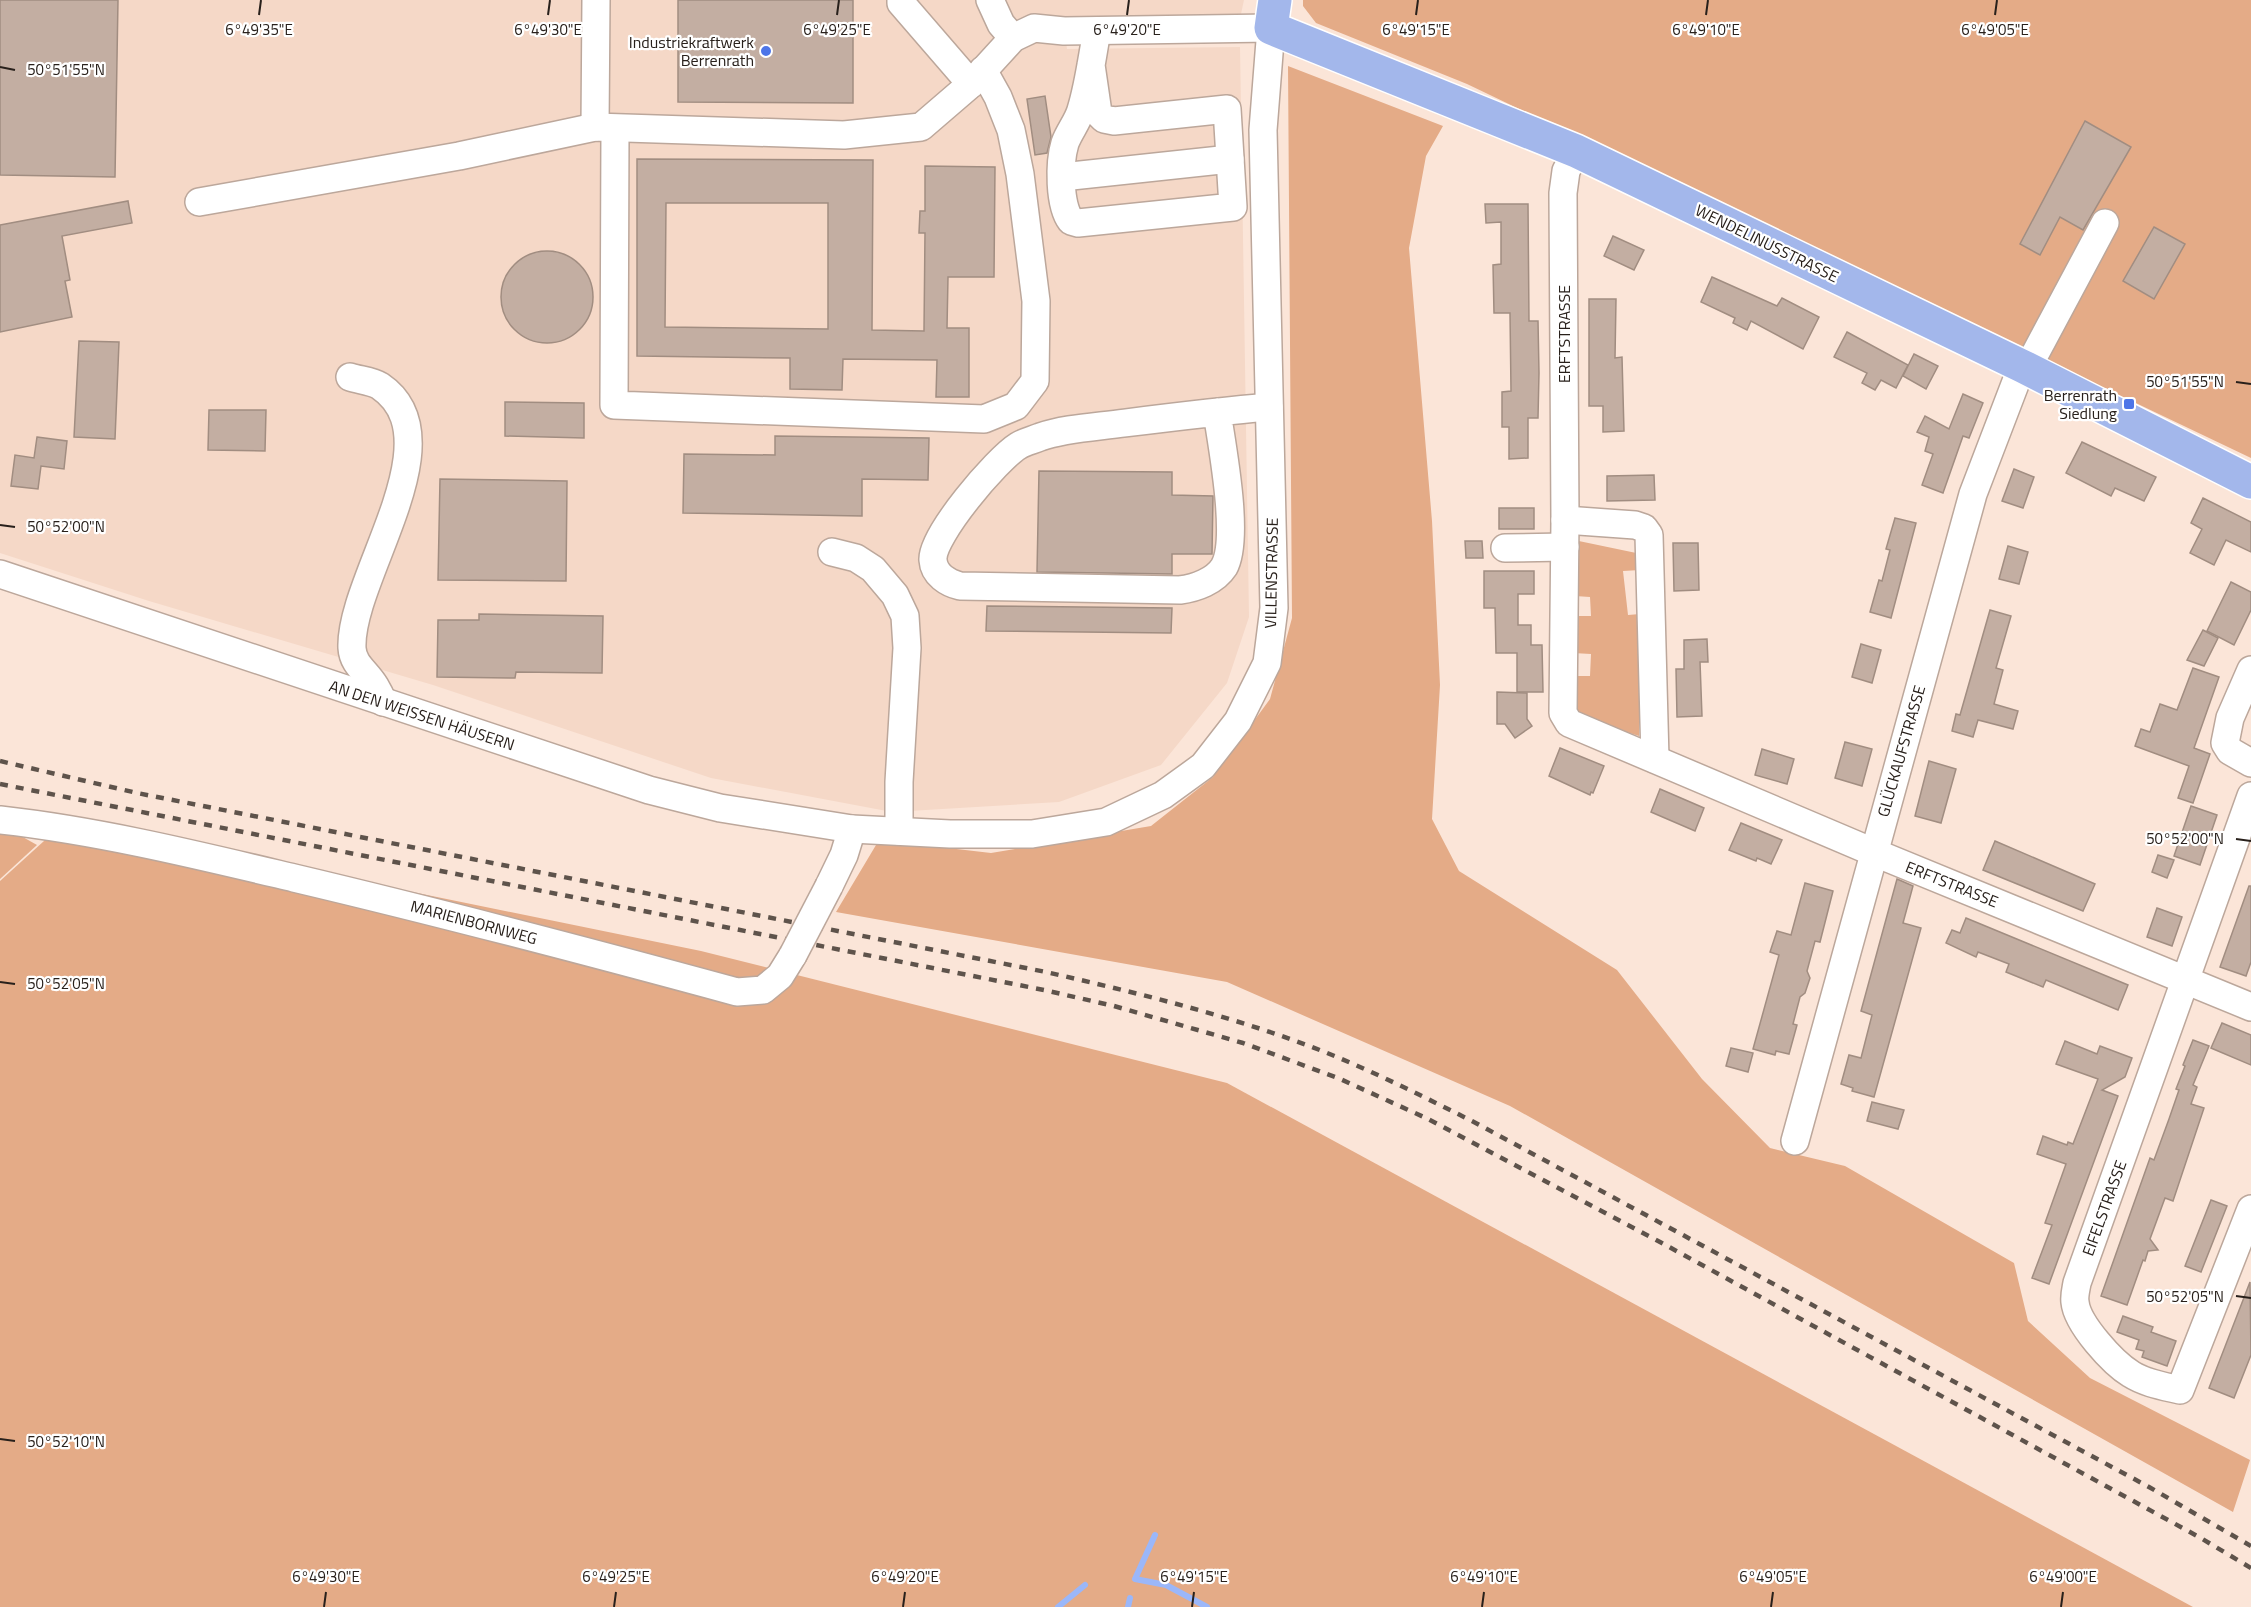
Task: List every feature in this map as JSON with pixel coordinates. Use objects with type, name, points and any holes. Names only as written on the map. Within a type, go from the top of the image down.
[{"type":"main road","name":"WENDELINUSSTRASSE","points":[[1273,14],[1330,53],[1576,151],[2024,368],[2251,482]]},
{"type":"street","points":[[596,0],[605,128],[614,405],[984,418],[1016,406],[1035,381],[1036,301],[1020,174],[1011,130],[998,98],[901,3],[901,0]]},
{"type":"street","points":[[990,0],[1001,24],[1013,38]]},
{"type":"street","points":[[199,202],[605,128],[844,135],[921,126],[977,77],[1013,38],[1034,28],[1097,31],[1273,14]]},
{"type":"street","name":"VILLENSTRASSE","points":[[852,829],[950,834],[1032,834],[1106,822],[1163,795],[1203,766],[1238,721],[1267,663],[1274,608],[1263,130],[1273,14]]},
{"type":"street","points":[[1091,65],[1098,113],[1104,119],[1114,121],[1227,109],[1233,207],[1078,223],[1071,221],[1066,214],[1062,177],[1065,143],[1081,111],[1097,31]]},
{"type":"street","name":"ERFTSTRASSE","points":[[1576,151],[1566,171],[1563,193],[1565,520],[1563,713],[1569,723],[1873,852],[2251,1007]]},
{"type":"street","points":[[1062,177],[1230,159]]},
{"type":"street","name":"GLÜCKAUFSTRASSE","points":[[1795,1141],[1973,494],[2024,368],[2105,223]]},
{"type":"street","points":[[350,377],[378,384],[393,397],[403,412],[407,432],[406,473],[360,605],[352,636],[354,659],[375,685],[383,702]]},
{"type":"street","points":[[1217,412],[1230,506],[1231,531],[1225,565],[1219,574],[1211,579],[1195,588],[1180,590],[960,586],[948,583],[938,573],[933,561],[935,544],[987,473],[1019,446],[1042,436],[1070,430],[1217,412],[1269,407]]},
{"type":"street","points":[[1565,520],[1635,525],[1644,528],[1649,535],[1655,759]]},
{"type":"street","points":[[1505,548],[1565,547]]},
{"type":"street","points":[[832,552],[856,558],[873,568],[895,595],[905,615],[907,648],[899,782],[899,831]]},
{"type":"street","name":"AN DEN WEISSEN HÄUSERN","points":[[0,574],[649,790],[720,808],[852,829]]},
{"type":"street","points":[[2251,670],[2230,718],[2225,743],[2230,751],[2251,763]]},
{"type":"street","name":"EIFELSTRASSE","points":[[2251,796],[2077,1283],[2074,1301],[2079,1315],[2115,1363],[2132,1375],[2157,1385],[2180,1390],[2251,1209]]},
{"type":"street","name":"MARIENBORNWEG","points":[[0,820],[34,824],[206,857],[449,915],[737,992],[763,990],[780,976],[829,886],[844,855],[852,829]]},
{"type":"shaded area","points":[[0,0],[1244,0],[1241,14],[1063,18],[1067,49],[1240,47],[1249,617],[1227,683],[1161,765],[1059,802],[892,812],[711,778],[433,685],[149,601],[0,553]]},
{"type":"shaded area","points":[[1303,0],[2251,0],[2251,458],[1467,84],[1316,23],[1303,6]]},
{"type":"shaded area","points":[[1288,66],[1443,126],[1426,156],[1409,248],[1432,521],[1440,685],[1432,819],[1459,871],[1617,970],[1702,1079],[1770,1148],[1845,1166],[2014,1263],[2028,1321],[2090,1378],[2250,1460],[2233,1512],[1510,1106],[1227,982],[836,912],[879,840],[991,853],[1151,826],[1213,777],[1270,699],[1292,618]]},
{"type":"shaded area","points":[[1574,540],[1641,554],[1640,570],[1623,571],[1628,615],[1640,614],[1639,736],[1574,715],[1574,676],[1590,676],[1591,654],[1573,653],[1572,616],[1591,616],[1590,597],[1575,596]]},
{"type":"shaded area","points":[[66,821],[701,951],[1227,1083],[2193,1607],[0,1607],[0,881]]},
{"type":"shaded area","points":[[0,834],[21,836],[37,845],[0,879]]},
{"type":"building","points":[[0,0],[118,0],[115,177],[0,175]]},
{"type":"building","name":"Industriekraftwerk Berrenrath","points":[[678,0],[853,0],[853,103],[678,102]]},
{"type":"building","points":[[1045,96],[1051,137],[1047,153],[1035,155],[1027,99]]},
{"type":"building","points":[[2085,121],[2131,147],[2083,230],[2060,217],[2040,255],[2020,244]]},
{"type":"building","points":[[637,159],[873,160],[872,330],[924,331],[925,233],[919,233],[920,211],[925,211],[925,166],[995,167],[994,277],[948,277],[947,328],[969,328],[969,397],[936,397],[937,360],[843,359],[842,390],[790,389],[790,358],[637,356]],"holes":[[[666,203],[828,203],[828,329],[665,327]]]},
{"type":"building","points":[[128,201],[132,223],[62,236],[70,280],[65,281],[72,317],[0,332],[0,225]]},
{"type":"building","points":[[1485,204],[1528,204],[1529,321],[1538,321],[1539,373],[1538,418],[1528,418],[1528,458],[1509,459],[1509,427],[1502,427],[1502,392],[1511,391],[1510,313],[1494,313],[1493,265],[1501,264],[1501,222],[1486,223]]},
{"type":"building","points":[[2154,227],[2185,244],[2154,299],[2123,281]]},
{"type":"building","points":[[1613,236],[1644,250],[1634,270],[1604,256]]},
{"type":"building","points":[[547,251],[565,254],[580,264],[590,279],[593,297],[590,315],[580,330],[565,340],[547,343],[529,340],[514,330],[504,315],[501,297],[504,279],[514,264],[529,254]]},
{"type":"building","points":[[1712,277],[1777,306],[1782,298],[1819,317],[1803,349],[1751,321],[1747,330],[1733,323],[1735,318],[1701,302]]},
{"type":"building","points":[[1589,299],[1616,299],[1615,358],[1622,357],[1624,431],[1603,432],[1603,406],[1589,406]]},
{"type":"building","points":[[1847,332],[1908,365],[1896,388],[1881,380],[1875,390],[1862,383],[1867,373],[1834,357]]},
{"type":"building","points":[[79,341],[119,342],[115,439],[74,437]]},
{"type":"building","points":[[1914,354],[1938,366],[1926,389],[1903,376]]},
{"type":"building","points":[[1963,394],[1983,403],[1969,438],[1963,436],[1943,493],[1922,485],[1933,454],[1925,451],[1929,437],[1917,432],[1925,416],[1949,429]]},
{"type":"building","points":[[505,402],[584,403],[584,438],[505,436]]},
{"type":"building","points":[[209,410],[266,410],[265,451],[208,450]]},
{"type":"building","points":[[775,436],[929,438],[928,480],[862,479],[862,516],[683,513],[684,454],[775,455]]},
{"type":"building","points":[[37,437],[67,441],[64,469],[41,466],[38,489],[11,486],[15,455],[34,458]]},
{"type":"building","points":[[2082,442],[2156,477],[2144,501],[2115,488],[2111,496],[2066,473]]},
{"type":"building","points":[[2014,469],[2034,477],[2023,508],[2002,501]]},
{"type":"building","points":[[1039,471],[1172,472],[1172,495],[1213,496],[1212,554],[1172,554],[1172,574],[1037,572]]},
{"type":"building","points":[[1654,475],[1655,500],[1607,501],[1607,476]]},
{"type":"building","points":[[440,479],[567,481],[566,581],[438,580]]},
{"type":"building","points":[[2203,498],[2251,522],[2251,552],[2226,540],[2214,565],[2190,553],[2202,529],[2191,523]]},
{"type":"building","points":[[1499,508],[1534,508],[1534,529],[1499,529]]},
{"type":"building","points":[[1895,518],[1916,523],[1891,618],[1870,612],[1879,580],[1882,581],[1890,550],[1886,549]]},
{"type":"building","points":[[1465,541],[1482,541],[1483,558],[1466,558]]},
{"type":"building","points":[[1673,543],[1698,543],[1699,590],[1674,591]]},
{"type":"building","points":[[2008,546],[2028,552],[2019,584],[1999,579]]},
{"type":"building","points":[[1484,571],[1534,571],[1534,594],[1518,594],[1518,625],[1531,625],[1531,645],[1542,645],[1543,692],[1517,692],[1517,653],[1496,653],[1495,608],[1484,608]]},
{"type":"building","points":[[2231,582],[2251,592],[2251,610],[2234,645],[2207,631]]},
{"type":"building","points":[[987,606],[1172,608],[1171,633],[986,631]]},
{"type":"building","points":[[1990,610],[2011,616],[1996,668],[2003,670],[1994,704],[2018,711],[2013,729],[1978,720],[1973,737],[1952,731],[1956,714],[1960,715]]},
{"type":"building","points":[[479,614],[603,616],[602,673],[516,672],[515,678],[437,677],[438,620],[479,620]]},
{"type":"building","points":[[2203,630],[2218,638],[2204,666],[2187,660]]},
{"type":"building","points":[[1707,639],[1708,662],[1700,662],[1702,716],[1677,717],[1676,669],[1684,669],[1684,640]]},
{"type":"building","points":[[1861,644],[1881,650],[1872,683],[1852,677]]},
{"type":"building","points":[[2193,668],[2219,677],[2194,748],[2210,754],[2193,803],[2178,798],[2189,766],[2135,746],[2141,729],[2150,732],[2160,704],[2177,710]]},
{"type":"building","points":[[1497,692],[1527,693],[1527,719],[1532,726],[1515,738],[1505,724],[1497,724]]},
{"type":"building","points":[[1845,742],[1872,749],[1862,786],[1835,778]]},
{"type":"building","points":[[1560,748],[1604,766],[1593,793],[1591,792],[1590,795],[1549,776]]},
{"type":"building","points":[[1762,749],[1794,759],[1787,784],[1755,775]]},
{"type":"building","points":[[1929,761],[1956,769],[1941,823],[1915,816]]},
{"type":"building","points":[[1660,789],[1704,808],[1695,831],[1651,812]]},
{"type":"building","points":[[2191,806],[2217,815],[2200,865],[2174,856]]},
{"type":"building","points":[[1741,823],[1782,840],[1771,864],[1757,858],[1756,861],[1729,850]]},
{"type":"building","points":[[1995,841],[2095,884],[2083,911],[1983,870]]},
{"type":"building","points":[[2158,855],[2174,860],[2167,878],[2152,872]]},
{"type":"building","points":[[1897,879],[1913,886],[1903,923],[1921,928],[1874,1097],[1852,1091],[1853,1088],[1841,1084],[1849,1055],[1861,1058],[1872,1015],[1861,1011]]},
{"type":"building","points":[[1805,883],[1833,891],[1820,942],[1815,941],[1807,971],[1810,978],[1805,993],[1800,997],[1793,1024],[1797,1025],[1789,1054],[1776,1051],[1775,1055],[1753,1049],[1779,955],[1770,952],[1777,931],[1791,935]]},
{"type":"building","points":[[2249,886],[2251,886],[2251,962],[2246,976],[2220,967]]},
{"type":"building","points":[[2157,908],[2182,917],[2172,946],[2147,937]]},
{"type":"building","points":[[1966,918],[2128,985],[2118,1010],[2046,980],[2043,987],[2006,972],[2009,964],[1978,952],[1976,957],[1946,943],[1952,930],[1960,933]]},
{"type":"building","points":[[2222,1023],[2251,1035],[2251,1065],[2211,1048]]},
{"type":"building","points":[[2193,1040],[2209,1046],[2193,1085],[2197,1087],[2191,1104],[2204,1108],[2173,1201],[2165,1198],[2150,1239],[2158,1250],[2148,1251],[2127,1305],[2101,1296],[2150,1158],[2154,1160],[2169,1119],[2179,1090],[2176,1089],[2185,1066],[2183,1065]]},
{"type":"building","points":[[2065,1041],[2097,1054],[2100,1046],[2132,1058],[2125,1077],[2102,1090],[2118,1096],[2049,1284],[2032,1278],[2052,1225],[2045,1223],[2066,1164],[2037,1154],[2043,1136],[2067,1145],[2068,1142],[2073,1144],[2098,1079],[2056,1064]]},
{"type":"building","points":[[1731,1048],[1753,1053],[1748,1072],[1726,1066]]},
{"type":"building","points":[[1872,1102],[1904,1110],[1898,1129],[1867,1121]]},
{"type":"building","points":[[2211,1200],[2227,1206],[2201,1272],[2185,1266]]},
{"type":"building","points":[[2250,1282],[2251,1355],[2234,1398],[2209,1388]]},
{"type":"building","points":[[2123,1316],[2153,1327],[2151,1332],[2176,1341],[2167,1366],[2142,1357],[2144,1351],[2136,1349],[2139,1340],[2117,1332]]},
{"type":"waterway","points":[[1155,1535],[1135,1579],[1166,1585],[1207,1607]]},
{"type":"waterway","points":[[1058,1607],[1085,1585]]},
{"type":"waterway","points":[[1128,1607],[1130,1598]]},
{"type":"railway","points":[[0,761],[137,793],[1046,972],[1201,1011],[1293,1040],[1362,1068],[1472,1121],[2149,1487],[2251,1546]]},
{"type":"railway","points":[[0,784],[1044,990],[1114,1006],[1243,1043],[1338,1078],[1426,1118],[1660,1242],[2199,1537],[2251,1568]]},
{"type":"place","name":"Industriekraftwerk Berrenrath","points":[[766,51]]},
{"type":"place","name":"Berrenrath Siedlung","points":[[2129,404]]}]
